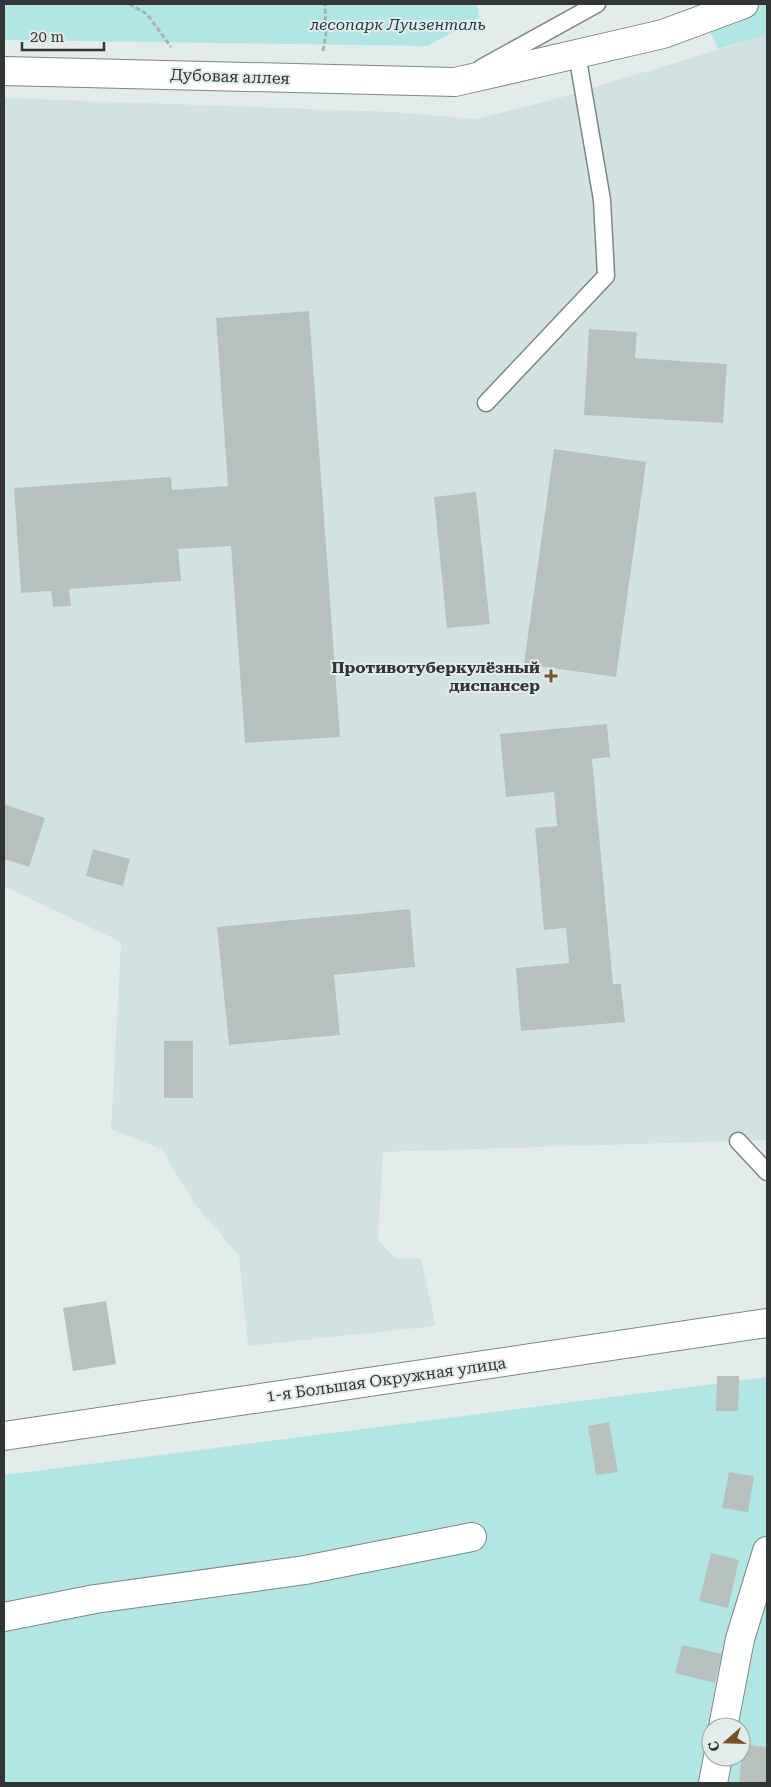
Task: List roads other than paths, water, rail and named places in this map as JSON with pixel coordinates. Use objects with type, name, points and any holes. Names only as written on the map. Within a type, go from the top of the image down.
[{"type":"street","name":"Дубовая аллея","points":[[4,70],[455,82],[662,34],[744,4]]},
{"type":"street","name":"1-я Большая Окружная улица","points":[[4,1436],[767,1323]]},
{"type":"street","points":[[4,1617],[95,1599],[305,1570],[472,1537]]},
{"type":"street","points":[[726,1717],[740,1639],[767,1551]]},
{"type":"street","points":[[713,1783],[716,1767]]},
{"type":"lane","points":[[455,82],[597,4]]},
{"type":"lane","points":[[486,403],[606,276],[602,200],[577,54]]},
{"type":"lane","points":[[738,1140],[767,1172]]},
{"type":"place","name":"Противотуберкулёзный диспансер","points":[[551,676]]},
{"type":"park label","name":"лесопарк Луизенталь","points":[[398,24]]}]
